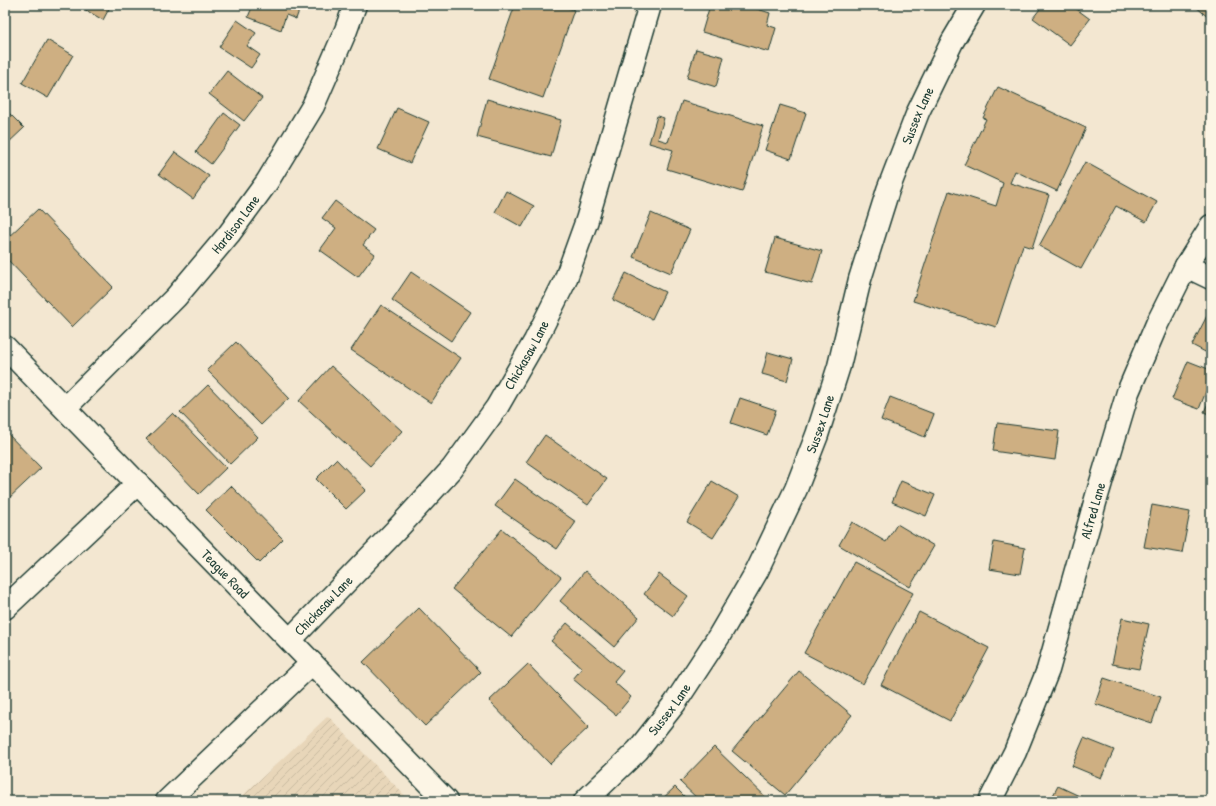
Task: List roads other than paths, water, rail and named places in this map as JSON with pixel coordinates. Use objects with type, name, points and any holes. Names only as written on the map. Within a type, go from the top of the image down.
[{"type":"street","name":"Hardison Lane","points":[[65,408],[176,297],[238,222],[267,182],[313,106],[355,5]]},
{"type":"street","name":"Chickasaw Lane","points":[[290,640],[398,528],[452,469],[497,407],[535,341],[565,281],[587,220],[650,5]]},
{"type":"street","name":"Sussex Lane","points":[[585,801],[638,750],[675,703],[719,636],[757,571],[796,489],[817,435],[839,366],[860,279],[891,183],[918,112],[952,42],[974,5]]},
{"type":"street","name":"Alfred Lane","points":[[990,801],[1015,752],[1048,670],[1128,392],[1157,324],[1186,266],[1211,226]]},
{"type":"street","points":[[1186,266],[1211,278]]},
{"type":"street","name":"Teague Road","points":[[5,346],[446,801]]},
{"type":"street","points":[[5,608],[138,483]]},
{"type":"street","points":[[167,801],[312,663]]}]
